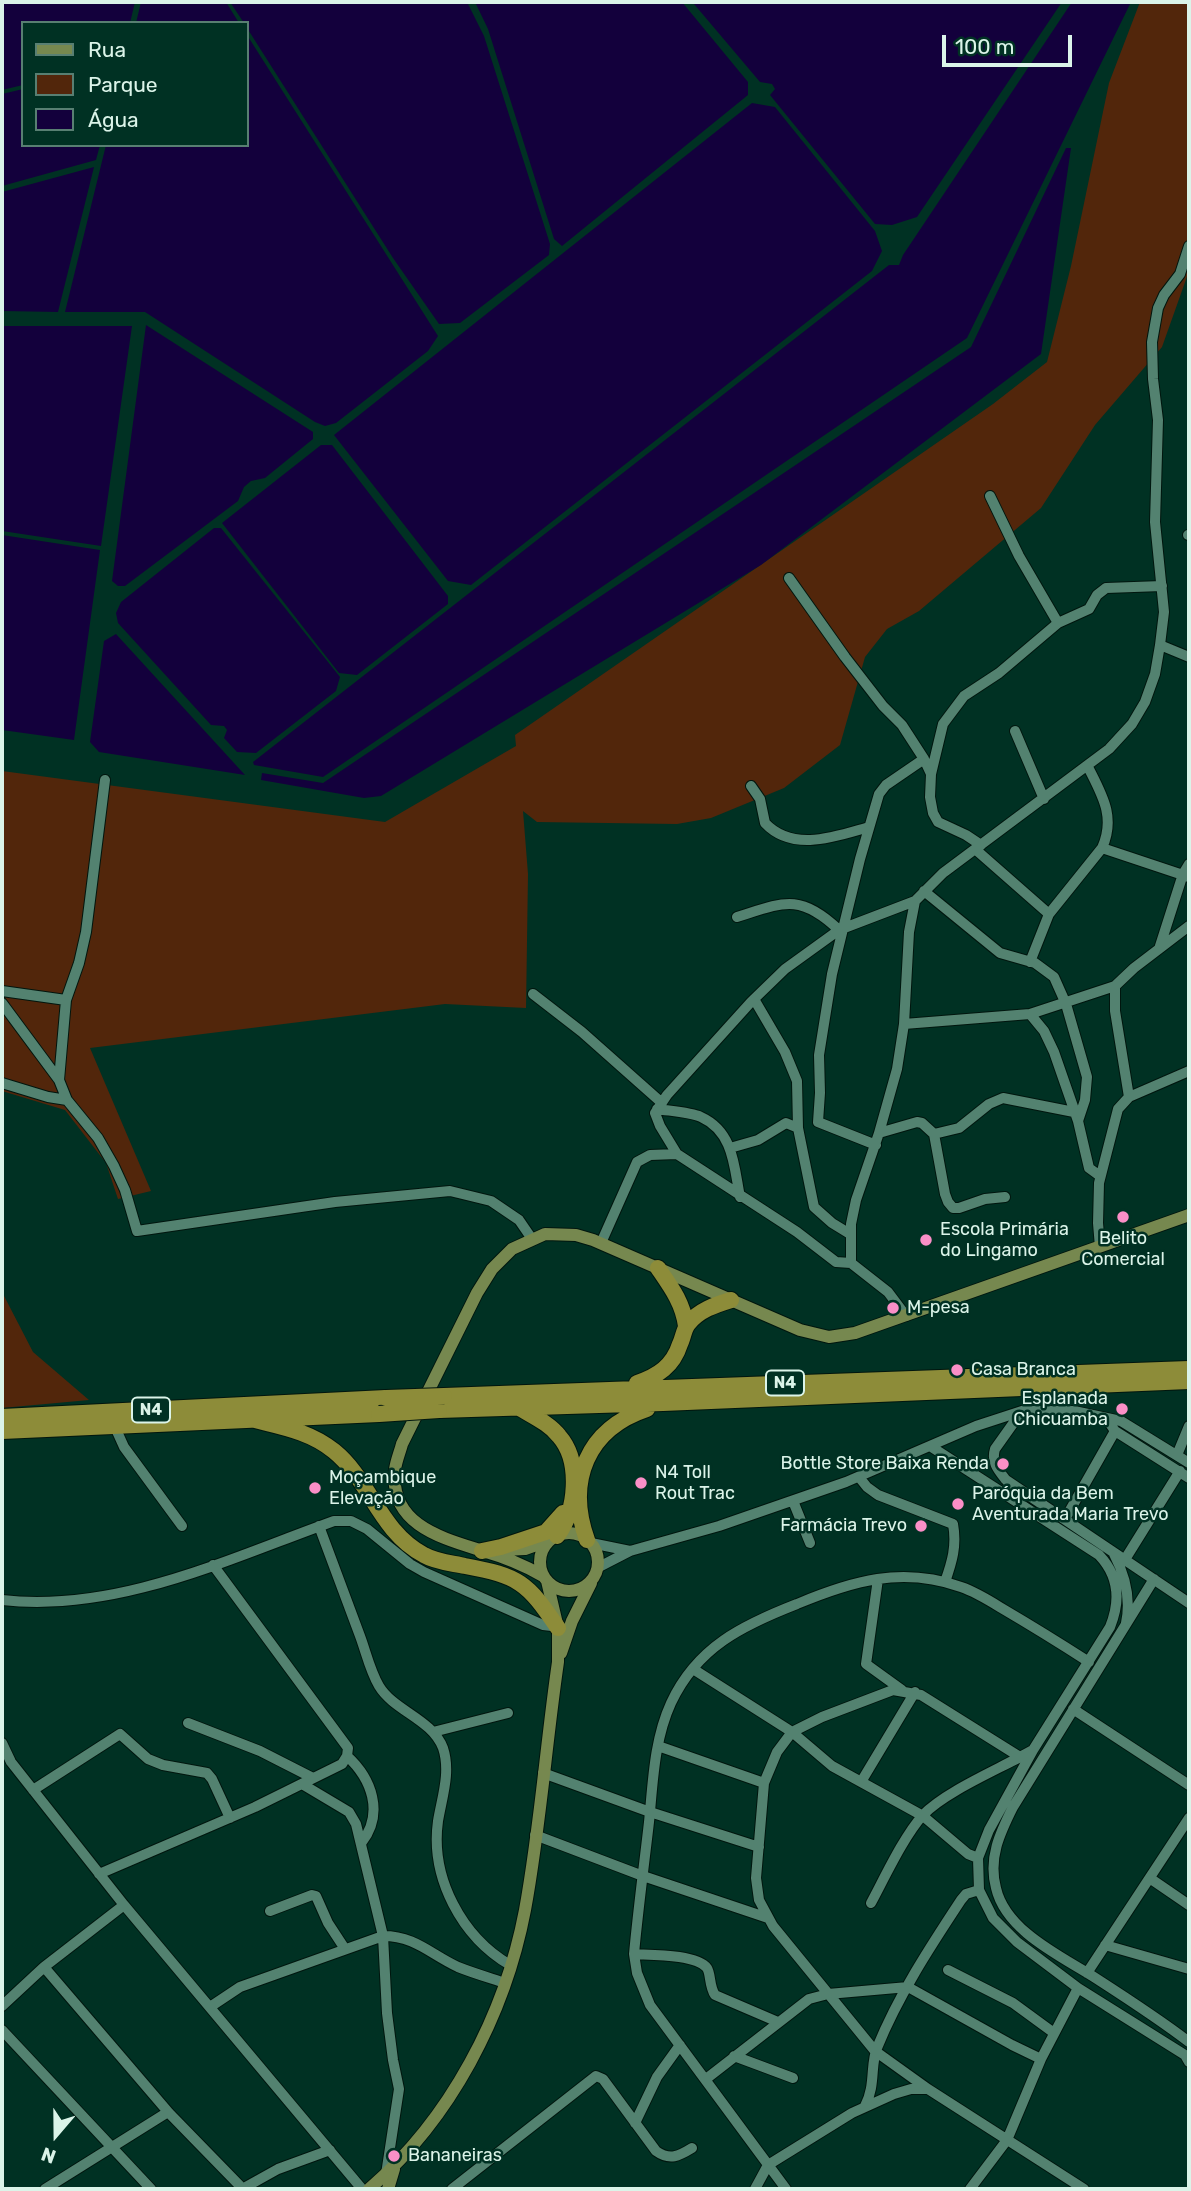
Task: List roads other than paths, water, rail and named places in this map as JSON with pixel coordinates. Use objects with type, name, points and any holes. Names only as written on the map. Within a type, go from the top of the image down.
[{"type":"highway","points":[[612,1388],[649,1379],[667,1368],[679,1348],[686,1326],[684,1309],[658,1268]]},
{"type":"highway","points":[[686,1326],[703,1310],[731,1300]]},
{"type":"highway","name":"N4","points":[[2,1431],[379,1414],[441,1403],[612,1388],[1189,1369]]},
{"type":"highway","name":"N4","points":[[2,1417],[386,1398],[518,1407],[1189,1381]]},
{"type":"highway","points":[[589,1541],[582,1524],[580,1483],[591,1451],[599,1438],[629,1414],[663,1403]]},
{"type":"highway","points":[[518,1407],[553,1429],[562,1439],[574,1475],[566,1520],[554,1538]]},
{"type":"highway","points":[[255,1420],[292,1428],[314,1437],[335,1452],[387,1524],[410,1546],[426,1556],[520,1582],[565,1625]]},
{"type":"highway","points":[[482,1550],[501,1547],[546,1532],[564,1512],[573,1489]]},
{"type":"main road","points":[[595,1573],[587,1584],[574,1591],[559,1589],[518,1563],[447,1541],[417,1524],[402,1506],[396,1487],[395,1470],[402,1444],[477,1293],[501,1258],[512,1248],[545,1234],[576,1235],[601,1243],[800,1330],[829,1337],[855,1333],[906,1316],[1189,1215]]},
{"type":"main road","points":[[369,2189],[409,2151],[455,2087],[478,2046],[505,1983],[524,1913],[565,1625],[595,1573],[597,1558],[589,1541],[573,1533],[525,1549],[482,1550]]},
{"type":"main road","points":[[554,1538],[541,1553],[541,1569],[565,1625]]},
{"type":"main road","points":[[388,2189],[391,2170]]},
{"type":"street","points":[[852,1263],[850,1234],[856,1200],[878,1139],[897,1069],[904,1024],[909,932],[915,901],[978,847],[1109,750],[1132,724],[1155,674],[1164,612],[1155,522],[1158,420],[1153,386],[1152,342],[1158,308],[1180,274],[1189,246]]},
{"type":"street","points":[[990,496],[1018,556],[1058,623]]},
{"type":"street","points":[[789,578],[853,667],[883,706],[902,725],[931,774]]},
{"type":"street","points":[[1049,914],[966,835],[937,822],[930,797],[931,774],[943,724],[964,696],[999,673],[1058,623],[1089,609],[1097,594],[1106,588],[1162,586]]},
{"type":"street","points":[[1160,645],[1189,657]]},
{"type":"street","points":[[1015,732],[1044,799]]},
{"type":"street","points":[[924,760],[882,789],[869,827],[832,974],[819,1055],[820,1093],[817,1120],[820,1124],[878,1139],[917,1122],[934,1134],[944,1194],[953,1208],[985,1199],[1005,1197]]},
{"type":"street","points":[[1030,962],[1049,914],[1102,848],[1109,827],[1104,799],[1088,767]]},
{"type":"street","points":[[59,1080],[66,1000],[86,932],[105,780]]},
{"type":"street","points":[[751,786],[760,799],[765,823],[779,833],[820,841],[869,827]]},
{"type":"street","points":[[1102,848],[1187,872],[1159,949]]},
{"type":"street","points":[[924,891],[1000,953],[1030,962],[1054,977],[1066,1004],[1087,1077],[1085,1100],[1076,1116]]},
{"type":"street","points":[[906,1316],[888,1292],[852,1263],[836,1262],[797,1232],[677,1154],[655,1113],[754,999],[785,969],[841,930],[895,906],[915,901]]},
{"type":"street","points":[[737,917],[774,904],[790,903],[808,906],[841,930]]},
{"type":"street","points":[[904,1024],[1030,1014],[1066,1004],[1115,986],[1189,926]]},
{"type":"street","points":[[1115,986],[1115,1011],[1129,1097]]},
{"type":"street","points":[[2,990],[66,1000]]},
{"type":"street","points":[[533,994],[582,1032],[659,1106],[700,1117],[722,1133],[730,1148],[740,1197]]},
{"type":"street","points":[[754,999],[792,1065],[797,1081],[798,1128],[814,1207],[850,1234]]},
{"type":"street","points":[[2,1003],[59,1080],[67,1100],[98,1138],[125,1190],[136,1231],[335,1202],[450,1191],[491,1201],[519,1220],[532,1238]]},
{"type":"street","points":[[1030,1014],[1044,1031],[1076,1116],[1090,1168],[1100,1176]]},
{"type":"street","points":[[1100,1247],[1100,1176],[1118,1109],[1129,1097],[1189,1071]]},
{"type":"street","points":[[2,1083],[67,1100]]},
{"type":"street","points":[[934,1134],[959,1128],[989,1104],[1003,1098],[1076,1116]]},
{"type":"street","points":[[730,1148],[758,1140],[786,1123],[798,1128]]},
{"type":"street","points":[[601,1243],[637,1162],[650,1155],[677,1154]]},
{"type":"street","points":[[1022,1411],[995,1448],[993,1460],[1006,1480],[1124,1561],[1187,1598]]},
{"type":"street","points":[[595,1573],[630,1551],[719,1526],[793,1501],[998,1418],[1022,1411],[1074,1411],[1121,1421],[1189,1463]]},
{"type":"street","points":[[1106,1418],[1115,1431],[1184,1474],[1124,1561]]},
{"type":"street","points":[[1177,1455],[1189,1426]]},
{"type":"street","points":[[115,1427],[124,1447],[181,1526]]},
{"type":"street","points":[[1065,1519],[1115,1431]]},
{"type":"street","points":[[930,1446],[1099,1555],[1106,1562],[1117,1585],[1116,1612],[1089,1662],[1000,1807],[978,1858],[979,1890],[993,1918],[1017,1942],[1079,1988],[1185,2055],[1189,2062]]},
{"type":"street","points":[[859,1476],[867,1488],[878,1495],[953,1524],[956,1541],[954,1557],[945,1583]]},
{"type":"street","points":[[793,1501],[810,1543]]},
{"type":"street","points":[[2,1600],[42,1603],[86,1599],[138,1589],[334,1521],[351,1521],[367,1529],[424,1572],[543,1625],[565,1625]]},
{"type":"street","points":[[319,1526],[378,1685],[433,1732],[442,1747],[446,1763],[445,1785],[436,1839],[446,1887],[466,1926],[482,1946],[510,1965]]},
{"type":"street","points":[[589,1541],[630,1551]]},
{"type":"street","points":[[1113,1553],[1122,1571],[1126,1590],[1128,1612],[1125,1629]]},
{"type":"street","points":[[99,1874],[230,1818],[342,1764],[347,1756],[348,1748],[213,1565]]},
{"type":"street","points":[[786,2189],[649,2005],[637,1973],[634,1954],[658,1746],[672,1701],[693,1669],[725,1637],[756,1620],[845,1584],[905,1576],[945,1583],[979,1595],[1089,1662]]},
{"type":"street","points":[[878,1579],[866,1664],[902,1690]]},
{"type":"street","points":[[1154,1579],[999,1835],[994,1853],[994,1870],[996,1890],[1006,1911],[1025,1931],[1049,1951],[1087,1972],[1189,2042]]},
{"type":"street","points":[[693,1669],[792,1732],[832,1766],[923,1816],[968,1854],[978,1858]]},
{"type":"street","points":[[1020,1757],[915,1692],[882,1692],[822,1717],[792,1732],[777,1752],[764,1783],[755,1878],[759,1900],[768,1918],[875,2051],[928,2090],[1084,2189]]},
{"type":"street","points":[[861,1783],[915,1692]]},
{"type":"street","points":[[1073,1709],[1189,1785]]},
{"type":"street","points":[[433,1732],[508,1713]]},
{"type":"street","points":[[188,1723],[260,1751],[349,1812],[356,1824],[383,1936],[387,2013],[399,2089],[391,2170]]},
{"type":"street","points":[[33,1790],[91,1750],[120,1734],[148,1759],[163,1765],[207,1773],[230,1818]]},
{"type":"street","points":[[2,1743],[11,1762],[124,1905],[362,2189]]},
{"type":"street","points":[[658,1746],[764,1783]]},
{"type":"street","points":[[871,1903],[923,1816],[954,1793],[1033,1750]]},
{"type":"street","points":[[347,1756],[361,1769],[369,1782],[373,1822],[362,1842]]},
{"type":"street","points":[[543,1773],[650,1812],[759,1847]]},
{"type":"street","points":[[1087,1972],[1189,1818]]},
{"type":"street","points":[[535,1835],[643,1876],[768,1918]]},
{"type":"street","points":[[1150,1879],[1189,1905]]},
{"type":"street","points":[[865,2106],[873,2083],[875,2051],[908,1987],[961,1900],[966,1894],[979,1890]]},
{"type":"street","points":[[270,1911],[312,1895],[316,1896],[328,1923],[345,1949]]},
{"type":"street","points":[[2,2006],[44,1967],[124,1905]]},
{"type":"street","points":[[210,2007],[240,1987],[383,1936],[398,1936],[411,1940],[459,1967],[505,1983]]},
{"type":"street","points":[[1105,1945],[1189,1969]]},
{"type":"street","points":[[634,1954],[677,1957],[704,1965],[709,1972],[710,1988],[715,1995],[778,2022]]},
{"type":"street","points":[[44,1967],[168,2112],[242,2189],[278,2169],[330,2150]]},
{"type":"street","points":[[948,1970],[1013,2003],[1054,2033]]},
{"type":"street","points":[[809,1999],[816,1978]]},
{"type":"street","points":[[2,1987],[9,1997]]},
{"type":"street","points":[[706,2079],[809,1999],[828,1994],[908,1987],[1041,2059]]},
{"type":"street","points":[[970,2189],[1007,2140],[1041,2059],[1079,1988]]},
{"type":"street","points":[[2,2031],[110,2149],[151,2189]]},
{"type":"street","points":[[635,2123],[657,2077],[680,2045]]},
{"type":"street","points":[[734,2056],[793,2078]]},
{"type":"street","points":[[452,2189],[596,2076],[603,2079],[656,2151],[662,2155],[677,2157],[692,2148]]},
{"type":"street","points":[[755,2189],[768,2165],[865,2106],[911,2089],[928,2090]]},
{"type":"street","points":[[45,2189],[168,2112]]},
{"type":"water","points":[[2,2],[135,2],[130,21],[21,21],[21,85],[2,90]]},
{"type":"water","points":[[141,2],[226,2],[238,21],[136,21]]},
{"type":"water","points":[[230,2],[467,2],[484,36],[550,244],[549,255],[460,323],[439,324],[393,258],[248,30],[248,21],[243,21]]},
{"type":"water","points":[[475,2],[682,2],[748,82],[748,95],[562,246],[554,239],[488,29]]},
{"type":"water","points":[[695,2],[1062,2],[917,217],[892,225],[875,224],[770,95],[775,89],[772,84],[760,82]]},
{"type":"water","points":[[1072,2],[1131,2],[967,338],[323,777],[254,765],[253,762],[889,265],[899,265],[903,255]]},
{"type":"water","points":[[248,37],[438,336],[428,351],[336,423],[325,426],[145,312],[65,312],[106,147],[248,147]]},
{"type":"water","points":[[21,89],[21,147],[99,147],[96,160],[2,186],[2,94]]},
{"type":"water","points":[[752,103],[775,107],[875,231],[882,251],[872,271],[471,585],[448,581],[334,435]]},
{"type":"water","points":[[1066,148],[1071,148],[1041,354],[761,565],[381,796],[364,798],[261,780],[262,773],[323,783],[971,347]]},
{"type":"water","points":[[94,167],[58,312],[2,311],[2,192]]},
{"type":"water","points":[[146,325],[313,432],[313,439],[265,478],[251,481],[244,487],[238,501],[125,586],[118,586],[112,581]]},
{"type":"water","points":[[2,326],[132,326],[101,546],[2,531]]},
{"type":"water","points":[[321,445],[332,445],[448,596],[448,604],[357,675],[339,673],[222,523]]},
{"type":"water","points":[[214,528],[221,528],[340,677],[336,691],[256,753],[237,752],[224,738],[227,730],[224,726],[211,725],[118,623],[116,613],[121,602]]},
{"type":"water","points":[[2,535],[100,550],[74,740],[2,730]]},
{"type":"water","points":[[116,634],[245,775],[99,752],[90,742],[104,641]]},
{"type":"place","name":"Belito Comercial","points":[[1123,1217]]},
{"type":"place","name":"Escola Primária do Lingamo","points":[[926,1240]]},
{"type":"place","name":"M-pesa","points":[[893,1308]]},
{"type":"place","name":"Casa Branca","points":[[957,1370]]},
{"type":"place","name":"Esplanada Chicuamba","points":[[1122,1409]]},
{"type":"place","name":"Bottle Store Baixa Renda","points":[[1003,1464]]},
{"type":"place","name":"N4 Toll Rout Trac","points":[[641,1483]]},
{"type":"place","name":"Moçambique Elevação","points":[[315,1488]]},
{"type":"place","name":"Paróquia da Bem Aventurada Maria Trevo","points":[[958,1504]]},
{"type":"place","name":"Farmácia Trevo","points":[[921,1526]]},
{"type":"place","name":"Bananeiras","points":[[394,2156]]}]
